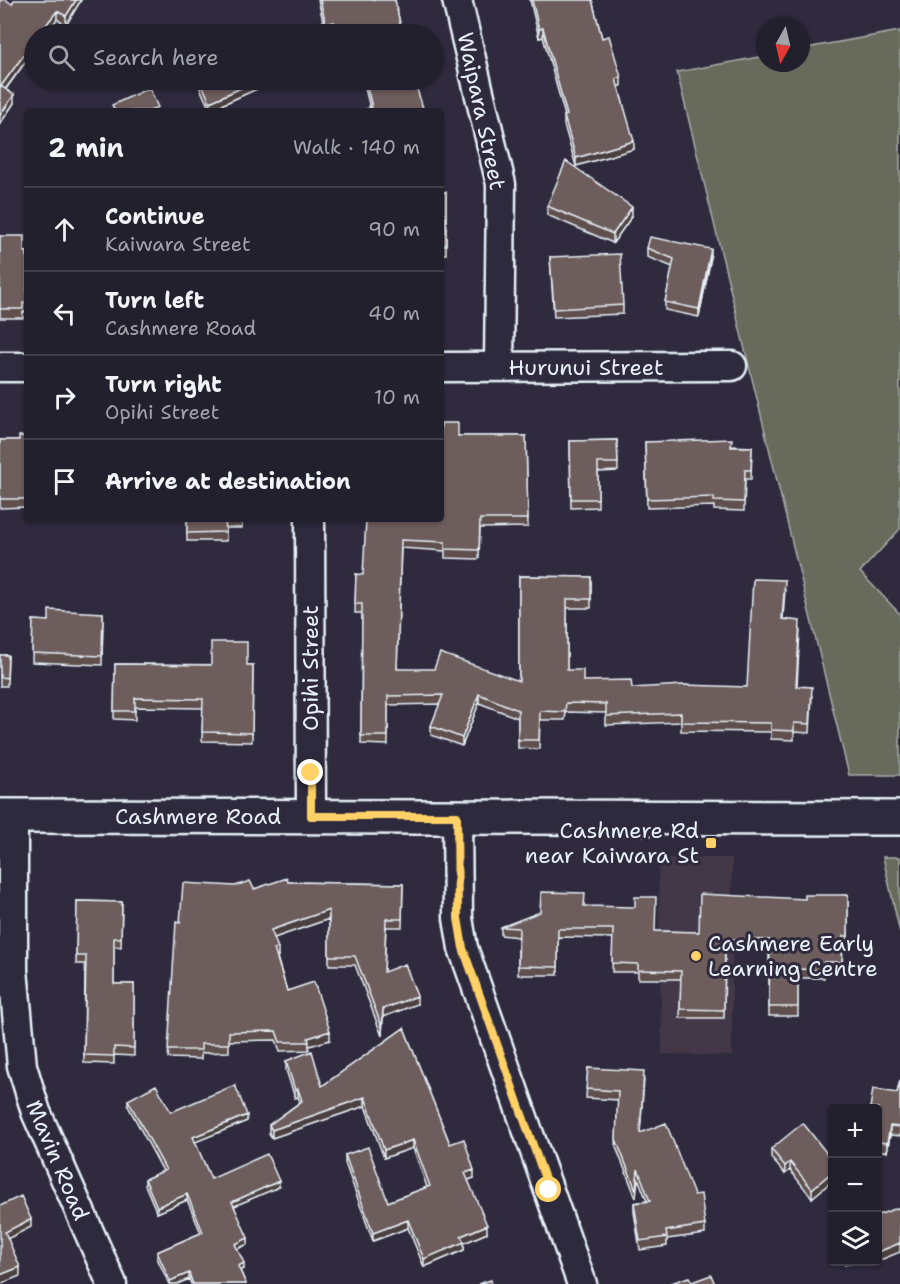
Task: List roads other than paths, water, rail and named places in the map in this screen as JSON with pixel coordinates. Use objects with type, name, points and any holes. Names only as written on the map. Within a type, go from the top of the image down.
[{"type":"main road","name":"Cashmere Road","points":[[7,816],[900,818]]},
{"type":"street","name":"Waipara Street","points":[[457,0],[501,184],[499,367]]},
{"type":"street","name":"Hurunui Street","points":[[444,367],[732,366]]},
{"type":"street","points":[[0,367],[24,367]]},
{"type":"street","name":"Opihi Street","points":[[309,522],[311,816]]},
{"type":"street","name":"Mavin Road","points":[[7,816],[13,970],[25,1077],[36,1112],[112,1284]]},
{"type":"street","points":[[457,816],[458,918],[463,948],[582,1284]]},
{"type":"place","name":"Cashmere Rd near Kaiwara St","points":[[711,843]]},
{"type":"place","name":"Cashmere Early Learning Centre","points":[[696,956]]}]
